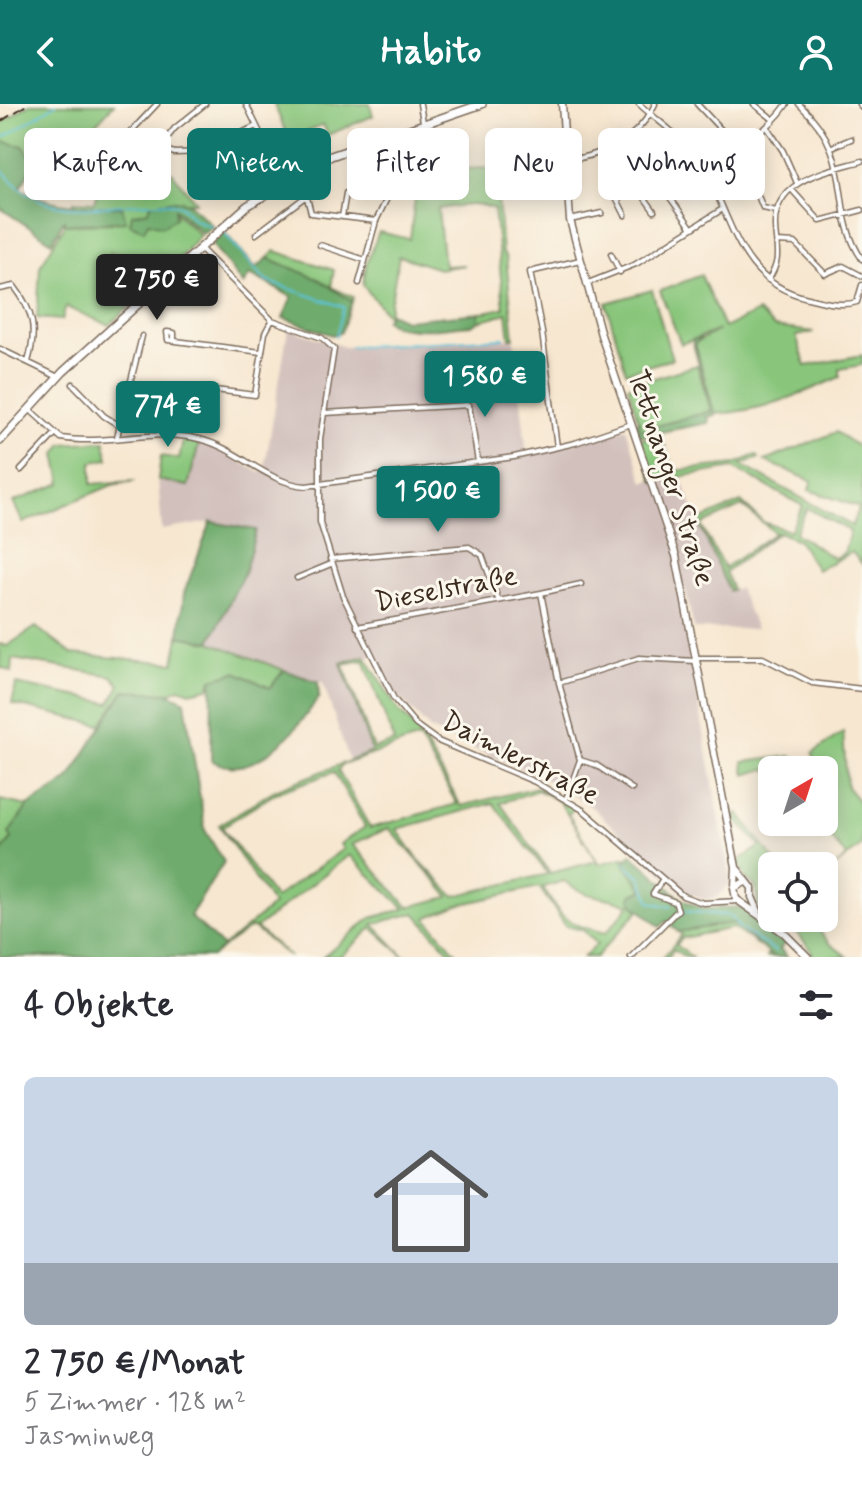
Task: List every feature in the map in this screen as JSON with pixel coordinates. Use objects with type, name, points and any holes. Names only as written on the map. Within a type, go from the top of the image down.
[{"type":"main road","points":[[331,156],[482,104]]},
{"type":"main road","name":"Tettnanger Straße","points":[[562,104],[563,128]]},
{"type":"main road","points":[[0,441],[58,377],[198,247],[256,200]]},
{"type":"main road","name":"Tettnanger Straße","points":[[568,200],[570,220],[586,284],[676,556],[736,867],[734,888]]},
{"type":"main road","name":"Tettnanger Straße","points":[[736,867],[752,888],[758,910]]},
{"type":"main road","points":[[745,882],[734,888],[741,902],[758,913]]},
{"type":"main road","points":[[741,902],[752,897]]},
{"type":"main road","points":[[780,932],[808,957]]},
{"type":"street","points":[[134,128],[157,104]]},
{"type":"street","points":[[189,104],[194,111]]},
{"type":"street","points":[[171,135],[205,104]]},
{"type":"street","points":[[246,104],[256,126],[252,128]]},
{"type":"street","points":[[420,104],[423,122]]},
{"type":"street","points":[[639,104],[664,128]]},
{"type":"street","points":[[638,128],[655,104]]},
{"type":"street","points":[[697,104],[719,128]]},
{"type":"street","points":[[754,104],[774,120]]},
{"type":"street","points":[[787,104],[767,127],[783,151],[797,183]]},
{"type":"street","points":[[799,104],[817,122],[832,147],[854,247],[862,259]]},
{"type":"street","points":[[832,147],[851,139]]},
{"type":"street","points":[[768,280],[779,260],[776,211],[791,189],[797,183],[862,161]]},
{"type":"street","points":[[791,189],[820,221],[862,210]]},
{"type":"street","points":[[342,217],[347,193]]},
{"type":"street","points":[[256,234],[301,200]]},
{"type":"street","points":[[306,200],[311,213],[376,221]]},
{"type":"street","points":[[359,283],[376,221],[386,200]]},
{"type":"street","points":[[616,200],[625,215]]},
{"type":"street","points":[[646,200],[654,211]]},
{"type":"street","points":[[672,200],[691,227]]},
{"type":"street","points":[[717,200],[747,261],[768,280],[801,297],[843,305],[857,302],[862,285]]},
{"type":"street","points":[[760,200],[763,208],[776,211]]},
{"type":"street","points":[[586,284],[620,272],[721,210]]},
{"type":"street","points":[[570,220],[602,213]]},
{"type":"street","points":[[777,242],[795,243],[825,274],[843,266],[862,276]]},
{"type":"street","points":[[320,245],[365,260]]},
{"type":"street","name":"Daimlerstraße","points":[[198,247],[272,320],[322,338],[333,346],[335,353],[324,413],[317,486],[320,522],[330,561],[357,627],[394,699],[425,733],[451,749],[511,771],[566,799],[604,826],[662,880],[690,900],[741,902]]},
{"type":"street","points":[[611,254],[620,272]]},
{"type":"street","points":[[557,447],[542,332],[530,272],[580,260]]},
{"type":"street","points":[[0,289],[14,286],[33,314],[33,343],[28,362]]},
{"type":"street","points":[[215,390],[255,395],[265,333],[272,320]]},
{"type":"street","points":[[117,437],[142,336]]},
{"type":"street","points":[[174,339],[261,352]]},
{"type":"street","points":[[0,349],[58,377]]},
{"type":"street","points":[[73,384],[104,416],[120,426]]},
{"type":"street","points":[[171,435],[177,388]]},
{"type":"street","points":[[324,413],[469,405],[478,462]]},
{"type":"street","points":[[29,409],[54,435],[69,439],[171,435],[198,439],[229,449],[279,481],[317,486],[557,447],[631,424]]},
{"type":"street","points":[[21,470],[54,435]]},
{"type":"street","points":[[297,578],[330,561],[469,547],[482,555],[498,599]]},
{"type":"street","name":"Dieselstraße","points":[[357,627],[581,584]]},
{"type":"street","name":"Dieselstraße","points":[[541,593],[559,683],[580,760]]},
{"type":"street","points":[[559,683],[639,658],[757,657],[812,683],[862,689]]},
{"type":"street","points":[[566,799],[580,760],[596,765],[632,789]]},
{"type":"street","points":[[631,957],[678,910],[675,902],[656,897],[652,891],[662,880]]},
{"type":"street","points":[[722,902],[734,888]]},
{"type":"shaded area","points":[[288,329],[345,347],[514,338],[527,456],[626,428],[644,482],[679,474],[729,591],[739,588],[756,629],[694,629],[685,588],[678,591],[731,882],[717,897],[705,900],[678,889],[592,807],[556,784],[431,730],[394,692],[377,655],[341,663],[373,752],[349,760],[323,683],[210,642],[245,571],[256,530],[211,522],[162,530],[158,480],[188,486],[198,445],[215,448],[261,473],[265,466]]},
{"type":"green space","points":[[30,104],[114,104],[92,128],[24,128],[24,148],[0,141],[0,124]]},
{"type":"green space","points":[[274,104],[370,104],[373,116],[331,134],[331,128],[325,128],[323,124],[314,128],[284,128]]},
{"type":"green space","points":[[0,141],[24,147],[24,181],[20,188],[24,190],[24,200],[122,207],[126,221],[65,225],[64,220],[52,242],[0,208]]},
{"type":"green space","points":[[485,168],[485,200],[498,200],[514,338],[510,338],[507,313],[479,321],[479,313],[504,308],[494,209],[473,205],[438,209],[444,266],[464,265],[439,269],[399,256],[388,316],[363,285],[367,262],[379,232],[410,239],[415,200],[469,200],[469,169]]},
{"type":"green space","points":[[171,172],[187,191],[187,200],[196,202],[164,202],[148,221],[175,218],[174,211],[200,235],[170,269],[167,263],[110,253],[105,270],[151,287],[109,325],[66,307],[62,320],[37,318],[40,266],[65,225],[113,223],[122,207],[73,207],[74,201],[171,200]]},
{"type":"green space","points":[[176,200],[189,203],[213,226],[202,233],[175,209],[175,218],[163,226],[148,222],[144,230],[130,224],[132,214],[148,211],[151,204]]},
{"type":"green space","points":[[223,231],[256,268],[268,258],[320,280],[352,302],[341,332],[332,335],[283,318],[292,297],[250,274],[243,285],[212,244]]},
{"type":"green space","points":[[275,251],[334,270],[331,287],[353,297],[352,302],[268,258]]},
{"type":"green space","points":[[701,275],[724,328],[758,312],[774,327],[814,332],[796,336],[806,366],[862,355],[862,365],[840,369],[840,377],[779,402],[714,414],[695,343],[719,330],[681,344],[660,291]]},
{"type":"green space","points":[[652,290],[672,359],[626,372],[606,303]]},
{"type":"green space","points":[[390,313],[405,320],[479,313],[479,321],[472,325],[403,328],[385,320]]},
{"type":"green space","points":[[701,337],[695,344],[715,415],[708,417],[709,423],[639,436],[635,424],[639,421],[642,430],[711,411],[692,340]]},
{"type":"green space","points":[[697,365],[711,411],[641,430],[628,386]]},
{"type":"green space","points":[[836,432],[862,449],[862,564],[852,552],[817,570],[798,540],[779,532],[725,572],[732,590],[729,591],[698,521],[741,502],[763,522],[790,531],[803,506],[734,468],[653,481],[640,440],[660,434],[674,471],[735,464],[756,455],[759,458],[741,465],[852,526],[859,507],[809,490],[812,481],[765,461]],"holes":[[[742,506],[775,533],[724,568],[701,525]],[[807,508],[850,531],[844,553],[834,558],[795,533]]]},
{"type":"green space","points":[[183,440],[199,443],[188,486],[158,480],[161,456],[179,459]]},
{"type":"green space","points":[[105,441],[108,459],[92,462],[92,484],[135,481],[112,485],[23,523],[13,502],[62,483],[56,454],[63,444]]},
{"type":"green space","points":[[211,522],[256,530],[245,571],[210,642],[179,636],[184,593]]},
{"type":"green space","points":[[36,627],[72,654],[174,663],[179,636],[210,642],[284,670],[270,688],[236,672],[212,679],[209,688],[190,692],[180,688],[168,693],[124,691],[101,725],[12,704],[16,684],[110,703],[120,685],[112,676],[13,659],[12,672],[0,667],[0,644],[7,646]]},
{"type":"green space","points":[[365,656],[398,710],[419,732],[461,806],[537,787],[575,808],[568,814],[599,864],[625,857],[624,863],[644,891],[632,903],[639,910],[596,957],[583,957],[597,944],[583,930],[566,926],[539,887],[458,905],[426,918],[460,957],[454,957],[415,913],[373,924],[405,957],[372,928],[340,957],[323,957],[371,918],[405,909],[349,855],[256,928],[290,957],[252,927],[223,947],[273,905],[219,825],[275,790],[372,752],[341,663]],"holes":[[[364,660],[394,742],[374,749],[343,664]],[[419,738],[457,804],[370,828],[338,770],[342,765]],[[334,772],[365,827],[340,844],[343,849],[275,898],[222,827],[276,793]],[[538,790],[559,801],[597,861],[550,873],[500,803]],[[493,803],[548,874],[454,896],[417,858],[397,829]],[[389,828],[449,896],[408,907],[352,844]],[[564,881],[589,894],[630,905],[606,933],[567,919],[543,887]]]},
{"type":"green space","points":[[284,670],[318,682],[319,697],[300,723],[273,750],[258,759],[243,765],[227,766],[211,760],[212,679],[236,672],[270,688]]},
{"type":"green space","points":[[124,691],[168,693],[185,701],[205,830],[224,862],[190,916],[223,947],[212,957],[0,957],[0,853],[12,839],[9,833],[28,806],[68,780]]},
{"type":"green space","points":[[843,732],[847,787],[862,805],[862,845],[838,865],[847,857],[829,836],[838,836],[838,756],[814,756],[813,753]]},
{"type":"green space","points":[[758,760],[758,771],[745,775],[743,762]]},
{"type":"green space","points":[[0,800],[28,806],[9,833],[12,839],[0,853]]},
{"type":"green space","points":[[739,813],[768,852],[758,852],[758,902],[755,886],[745,877],[738,861],[761,846],[734,818]]},
{"type":"green space","points":[[631,854],[683,900],[704,909],[740,907],[758,920],[758,932],[774,932],[787,942],[780,949],[787,957],[773,957],[733,923],[678,932],[667,921],[660,927],[632,903],[631,895],[644,890],[624,863]]},
{"type":"green space","points":[[733,923],[774,954],[773,957],[766,957],[769,953],[733,928],[683,938],[676,945],[692,957],[685,957],[673,949],[669,957],[663,957],[682,935],[678,932]]},
{"type":"green space","points":[[796,932],[820,932],[848,957],[812,957],[809,954],[813,952]]},
{"type":"waterway","points":[[0,140],[56,104]]},
{"type":"waterway","points":[[0,167],[18,187],[37,199],[57,205],[78,208],[170,203],[182,206],[193,219],[211,226]]},
{"type":"waterway","points":[[224,233],[266,281],[344,307],[336,336]]},
{"type":"waterway","points":[[351,347],[504,338]]},
{"type":"waterway","points":[[625,863],[641,877],[650,902],[671,907]]},
{"type":"waterway","points":[[682,911],[731,916],[740,929],[775,951]]},
{"type":"railway","points":[[0,122],[28,104]]}]
